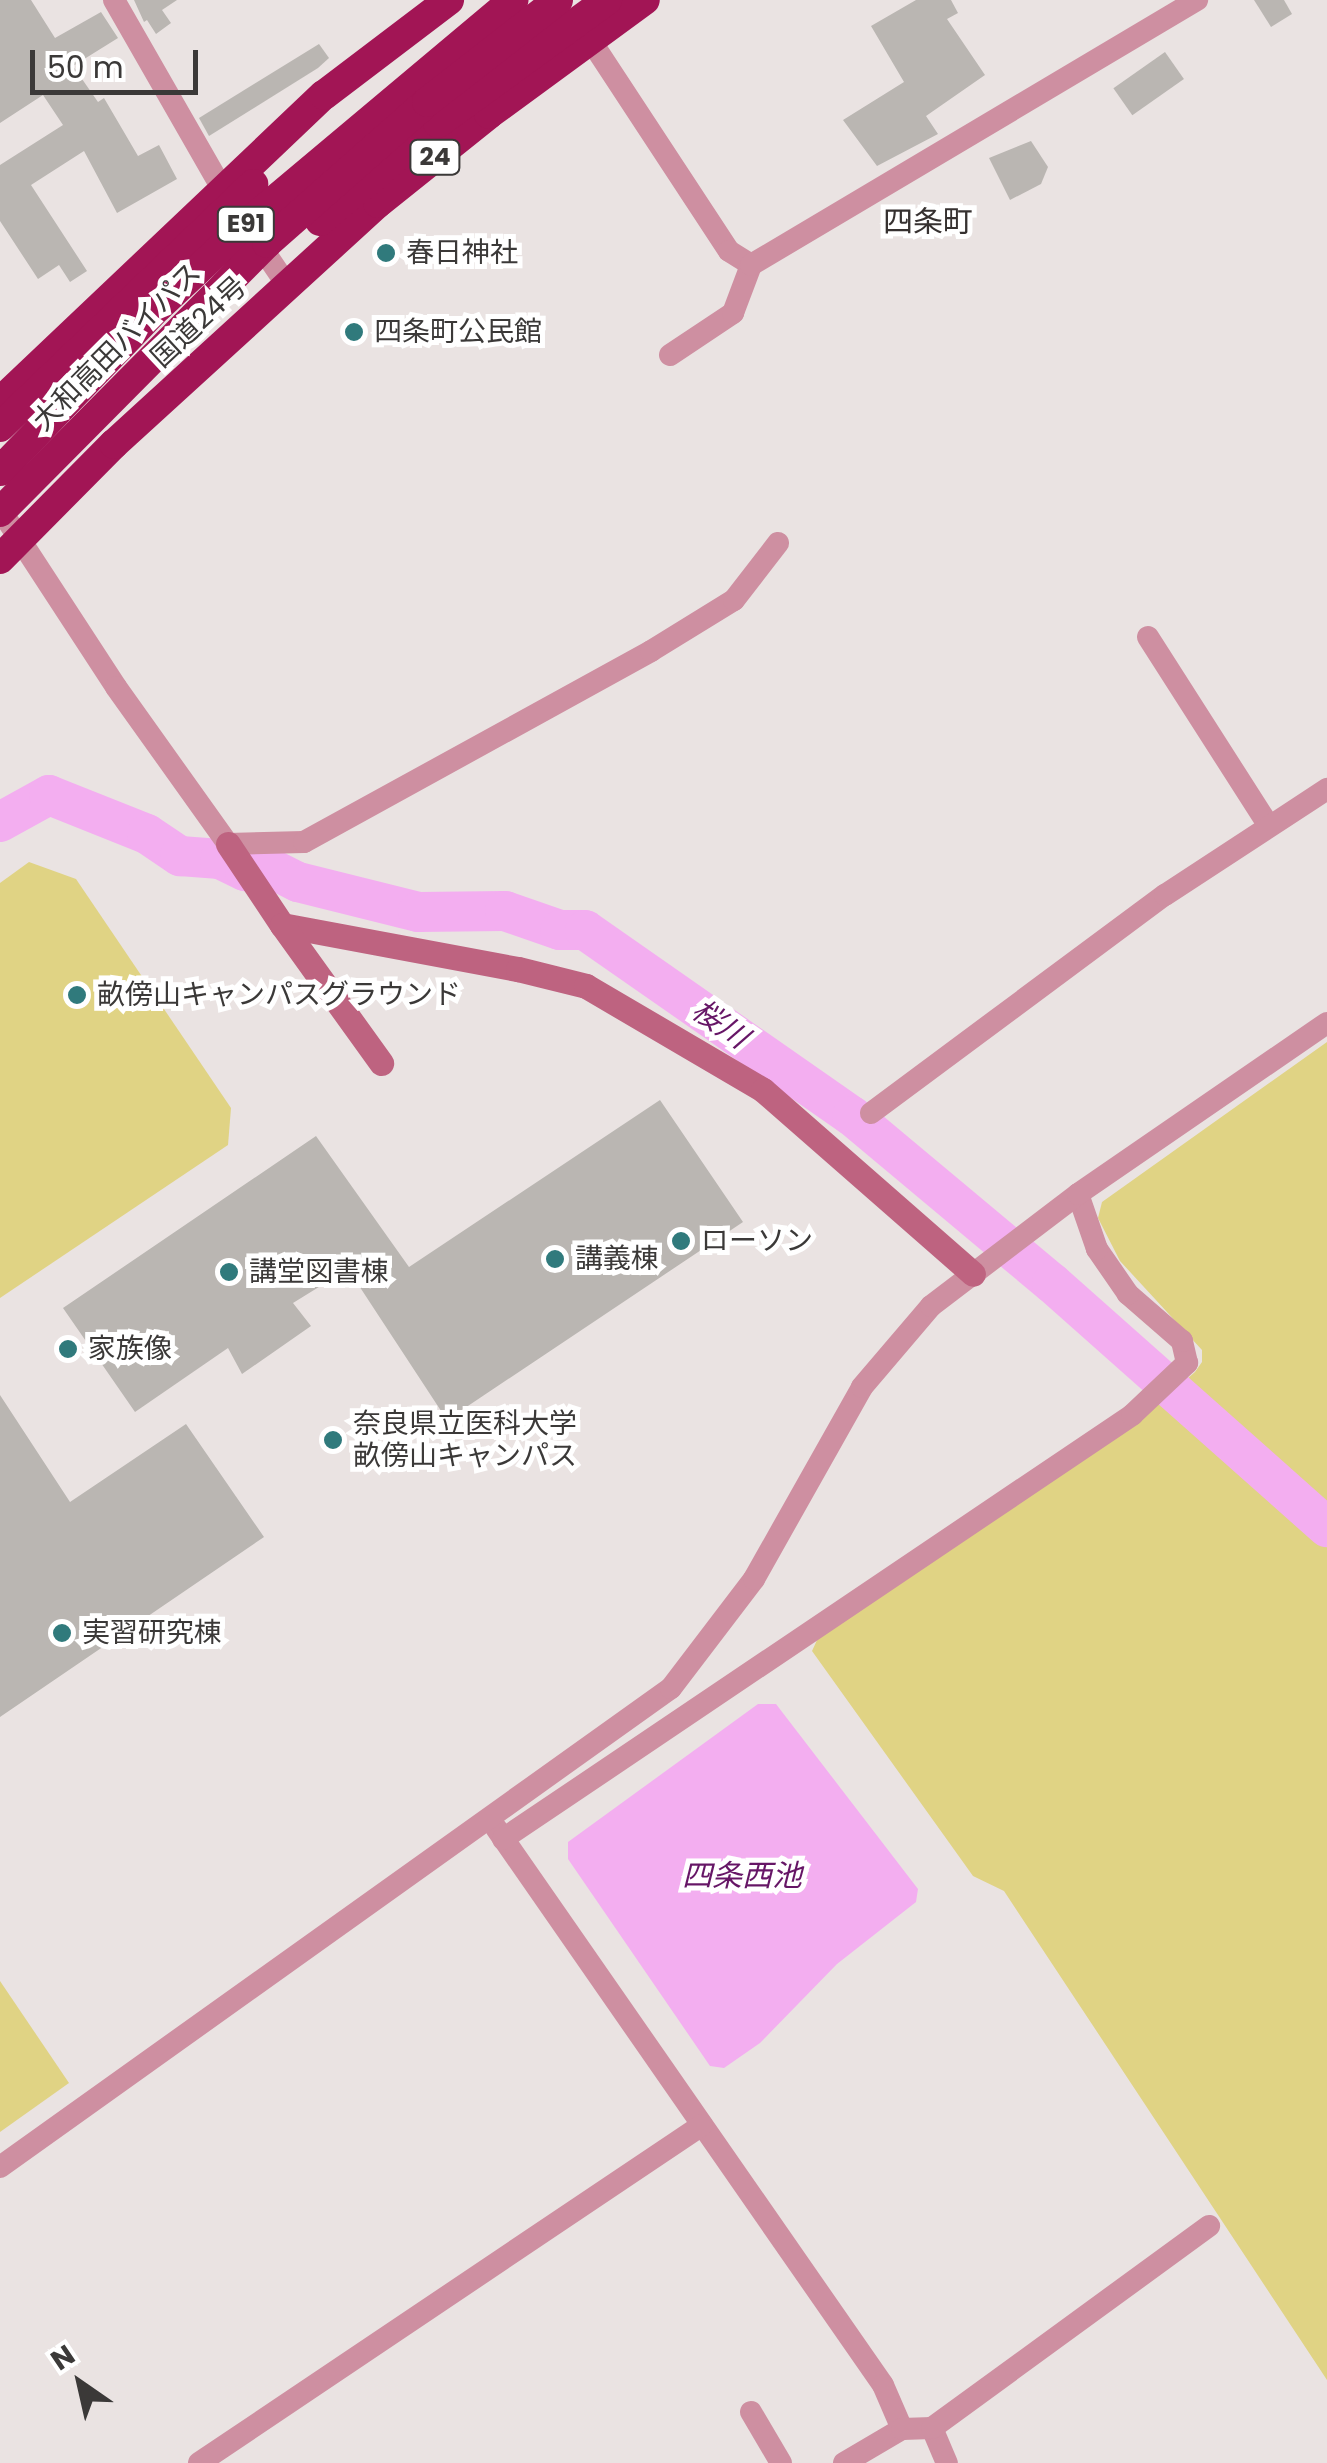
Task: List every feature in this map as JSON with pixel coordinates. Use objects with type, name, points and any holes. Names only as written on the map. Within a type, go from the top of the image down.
[{"type":"highway","points":[[0,402],[324,95],[449,0]]},
{"type":"highway","points":[[0,427],[253,184],[472,0]]},
{"type":"highway","name":"大和高田バイパス","points":[[0,471],[146,320],[250,221],[513,0]]},
{"type":"highway","points":[[561,0],[591,41]]},
{"type":"highway","name":"大和高田バイパス","points":[[0,511],[267,243],[348,170],[561,0]]},
{"type":"highway","points":[[44,464],[410,146],[607,0]]},
{"type":"highway","name":"国道24号","points":[[8,550],[114,444],[433,158],[645,0]]},
{"type":"street","points":[[114,0],[221,189],[287,285]]},
{"type":"street","points":[[670,356],[733,313],[752,265],[1196,0]]},
{"type":"street","points":[[591,41],[729,251],[752,265]]},
{"type":"street","points":[[0,511],[8,550],[228,844],[382,1063]]},
{"type":"street","points":[[228,844],[304,842],[651,651],[734,600],[778,543]]},
{"type":"street","points":[[1148,638],[1268,825]]},
{"type":"street","points":[[871,1113],[1165,895],[1327,789]]},
{"type":"street","points":[[282,925],[518,968],[586,986],[763,1090],[973,1274]]},
{"type":"street","points":[[0,2167],[670,1688],[754,1579],[862,1388],[931,1306],[1078,1194],[1327,1023]]},
{"type":"street","points":[[503,1840],[1132,1415],[1186,1364],[1182,1341],[1128,1294],[1098,1249],[1078,1194]]},
{"type":"street","points":[[489,1819],[883,2385],[902,2430]]},
{"type":"street","points":[[199,2463],[702,2125]]},
{"type":"street","points":[[844,2463],[902,2430],[932,2428],[1210,2226]]},
{"type":"street","points":[[751,2412],[781,2463]]},
{"type":"street","points":[[932,2428],[947,2463]]},
{"type":"shaded area","name":"畝傍山キャンパスグラウンド","points":[[29,862],[76,879],[231,1108],[228,1145],[0,1298],[0,883]]},
{"type":"shaded area","points":[[1327,1042],[1327,2380],[1004,1891],[973,1876],[812,1651],[818,1638],[1140,1420],[1195,1372],[1202,1362],[1202,1350],[1120,1261],[1098,1218],[1102,1202]]},
{"type":"shaded area","points":[[0,1981],[69,2083],[0,2132]]},
{"type":"water","name":"四条西池","points":[[758,1704],[776,1704],[918,1889],[916,1902],[837,1964],[760,2043],[724,2068],[710,2066],[568,1859],[568,1842]]},
{"type":"building","points":[[0,0],[31,0],[55,38],[101,12],[118,38],[73,66],[98,102],[104,98],[138,156],[159,145],[177,179],[117,213],[84,151],[31,185],[87,271],[70,282],[59,265],[38,279],[0,221],[0,165],[63,125],[43,95],[0,123]]},
{"type":"building","points":[[134,0],[177,0],[162,10],[171,23],[156,34],[147,20],[144,22]]},
{"type":"building","points":[[916,0],[951,0],[958,13],[947,19],[985,75],[926,116],[938,134],[877,166],[843,120],[904,82],[871,26]]},
{"type":"building","points":[[1254,0],[1284,0],[1292,14],[1271,27]]},
{"type":"building","points":[[319,44],[329,58],[318,68],[209,136],[199,118]]},
{"type":"building","points":[[1165,52],[1184,79],[1132,115],[1113,88]]},
{"type":"building","points":[[1031,141],[1048,167],[1041,184],[1010,200],[989,158]]},
{"type":"building","points":[[660,1100],[743,1222],[447,1420],[348,1269],[293,1303],[311,1326],[242,1374],[228,1348],[135,1412],[63,1308],[316,1136],[409,1267]]},
{"type":"building","name":"実習研究棟","points":[[0,1395],[70,1502],[186,1424],[264,1537],[0,1717]]},
{"type":"waterway","name":"桜川","points":[[0,822],[49,795],[147,834],[180,856],[220,859],[245,871],[256,861],[298,882],[418,912],[505,911],[560,930],[585,930],[852,1116],[1052,1283],[1327,1527]]},
{"type":"place","name":"春日神社","points":[[386,253]]},
{"type":"place","name":"四条町公民館","points":[[354,332]]},
{"type":"place","name":"畝傍山キャンパスグラウンド","points":[[77,995]]},
{"type":"place","name":"ローソン","points":[[681,1241]]},
{"type":"place","name":"講義棟","points":[[555,1259]]},
{"type":"place","name":"講堂図書棟","points":[[229,1272]]},
{"type":"place","name":"家族像","points":[[68,1349]]},
{"type":"place","name":"奈良県立医科大学 畝傍山キャンパス","points":[[333,1440]]},
{"type":"place","name":"実習研究棟","points":[[62,1633]]},
{"type":"district","name":"四条町","points":[[928,222]]}]
